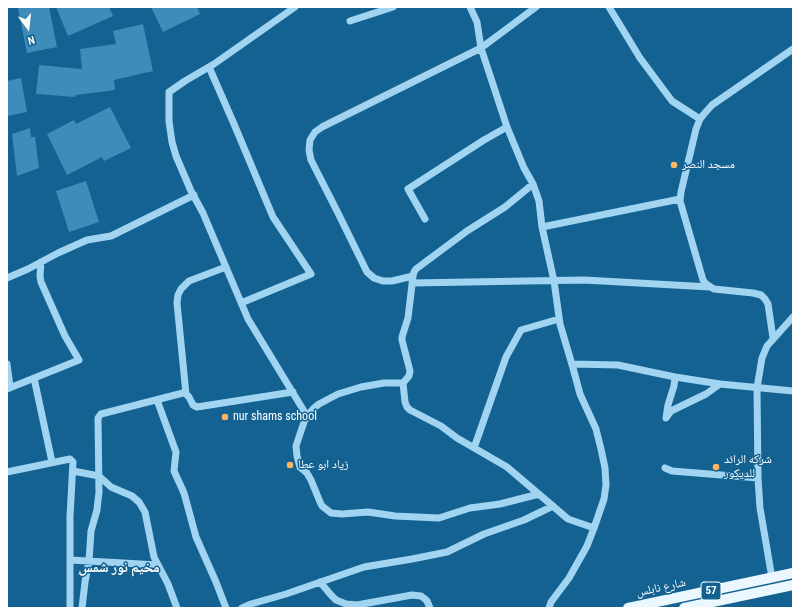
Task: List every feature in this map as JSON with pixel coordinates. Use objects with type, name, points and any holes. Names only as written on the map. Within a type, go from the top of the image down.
[{"type":"main road","name":"شارع نابلس","points":[[628,608],[793,573]]},
{"type":"main road","name":"شارع نابلس","points":[[684,608],[793,585]]},
{"type":"street","points":[[295,7],[229,54],[174,88],[169,92],[168,97],[169,121],[176,156],[203,213],[248,319],[307,416]]},
{"type":"street","points":[[350,21],[393,7]]},
{"type":"street","points":[[470,7],[476,22],[481,48],[507,127],[524,168],[533,184],[539,201],[542,227],[554,281],[560,324],[580,394],[596,429],[605,468],[606,485],[604,499],[587,546],[576,566],[551,602],[549,608]]},
{"type":"street","points":[[536,7],[481,48],[322,127],[315,132],[310,140],[309,150],[311,160],[366,272],[374,278],[383,281],[412,279],[584,280],[710,287],[756,293],[761,295],[768,304],[773,338]]},
{"type":"street","points":[[609,7],[640,58],[672,101],[700,119]]},
{"type":"street","points":[[710,287],[703,280],[701,275],[680,206],[680,192],[700,119],[712,105],[793,49]]},
{"type":"street","points":[[209,67],[273,217],[311,274],[241,303]]},
{"type":"street","points":[[425,219],[408,189],[507,127]]},
{"type":"street","points":[[533,184],[505,207],[467,231],[416,269],[412,279],[408,318],[402,337],[410,371],[409,376],[403,383],[405,402],[410,410],[441,426],[457,438],[507,467],[568,519],[594,528]]},
{"type":"street","points":[[7,278],[87,240],[111,236],[194,195]]},
{"type":"street","points":[[542,227],[680,198]]},
{"type":"street","points":[[7,364],[9,388],[79,360],[65,336],[41,282],[41,262]]},
{"type":"street","points":[[226,267],[186,283],[178,295],[177,303],[186,394],[193,405],[197,407],[293,392]]},
{"type":"street","points":[[772,578],[760,508],[758,478],[757,388],[762,358],[766,346],[793,317]]},
{"type":"street","points":[[474,448],[506,357],[521,330],[559,319]]},
{"type":"street","points":[[572,364],[618,365],[675,377],[720,384],[793,391]]},
{"type":"street","points":[[675,377],[666,418],[671,411],[706,394],[720,384]]},
{"type":"street","points":[[34,378],[52,462]]},
{"type":"street","points":[[403,383],[384,383],[349,390],[319,404],[307,416],[296,446],[297,456],[300,467],[307,473],[320,502],[326,509],[331,513],[342,514],[368,512],[395,516],[439,518],[470,508],[500,504],[539,494]]},
{"type":"street","points":[[82,608],[89,561],[91,530],[97,510],[98,500],[98,418],[101,414],[186,394]]},
{"type":"street","points":[[156,400],[176,452],[174,471],[184,493],[196,537],[226,608]]},
{"type":"street","points":[[7,472],[70,458],[74,462],[70,516],[70,608]]},
{"type":"street","points":[[665,468],[672,471],[758,478]]},
{"type":"street","points":[[73,470],[99,476],[111,487],[136,499],[143,507],[147,517],[154,557],[168,584],[177,608]]},
{"type":"street","points":[[242,608],[364,567],[447,552],[484,534],[524,520],[553,506]]},
{"type":"street","points":[[70,560],[158,566]]},
{"type":"street","points":[[320,582],[336,600],[346,604],[357,605],[412,595],[425,598],[430,608]]},
{"type":"building","points":[[49,7],[57,47],[27,53],[18,8]]},
{"type":"building","points":[[56,7],[109,7],[113,16],[68,36]]},
{"type":"building","points":[[151,7],[197,7],[200,14],[163,32]]},
{"type":"building","points":[[143,24],[153,71],[114,80],[115,90],[76,95],[75,97],[36,94],[39,65],[82,69],[80,49],[116,44],[113,31]]},
{"type":"building","points":[[21,78],[27,112],[7,116],[7,81]]},
{"type":"building","points":[[110,107],[131,148],[104,161],[102,157],[67,175],[47,134],[74,120],[76,124]]},
{"type":"building","points":[[30,128],[31,137],[35,137],[39,168],[17,176],[12,134]]},
{"type":"building","points":[[86,181],[99,222],[69,232],[56,191]]},
{"type":"place","name":"مسجد النصر","points":[[674,165]]},
{"type":"place","name":"nur shams school","points":[[225,417]]},
{"type":"place","name":"زياد ابو عطا","points":[[290,465]]},
{"type":"place","name":"شركه الرائد للديكور","points":[[716,467]]},
{"type":"district","name":"ِمخيم نور شمس","points":[[119,568]]}]
